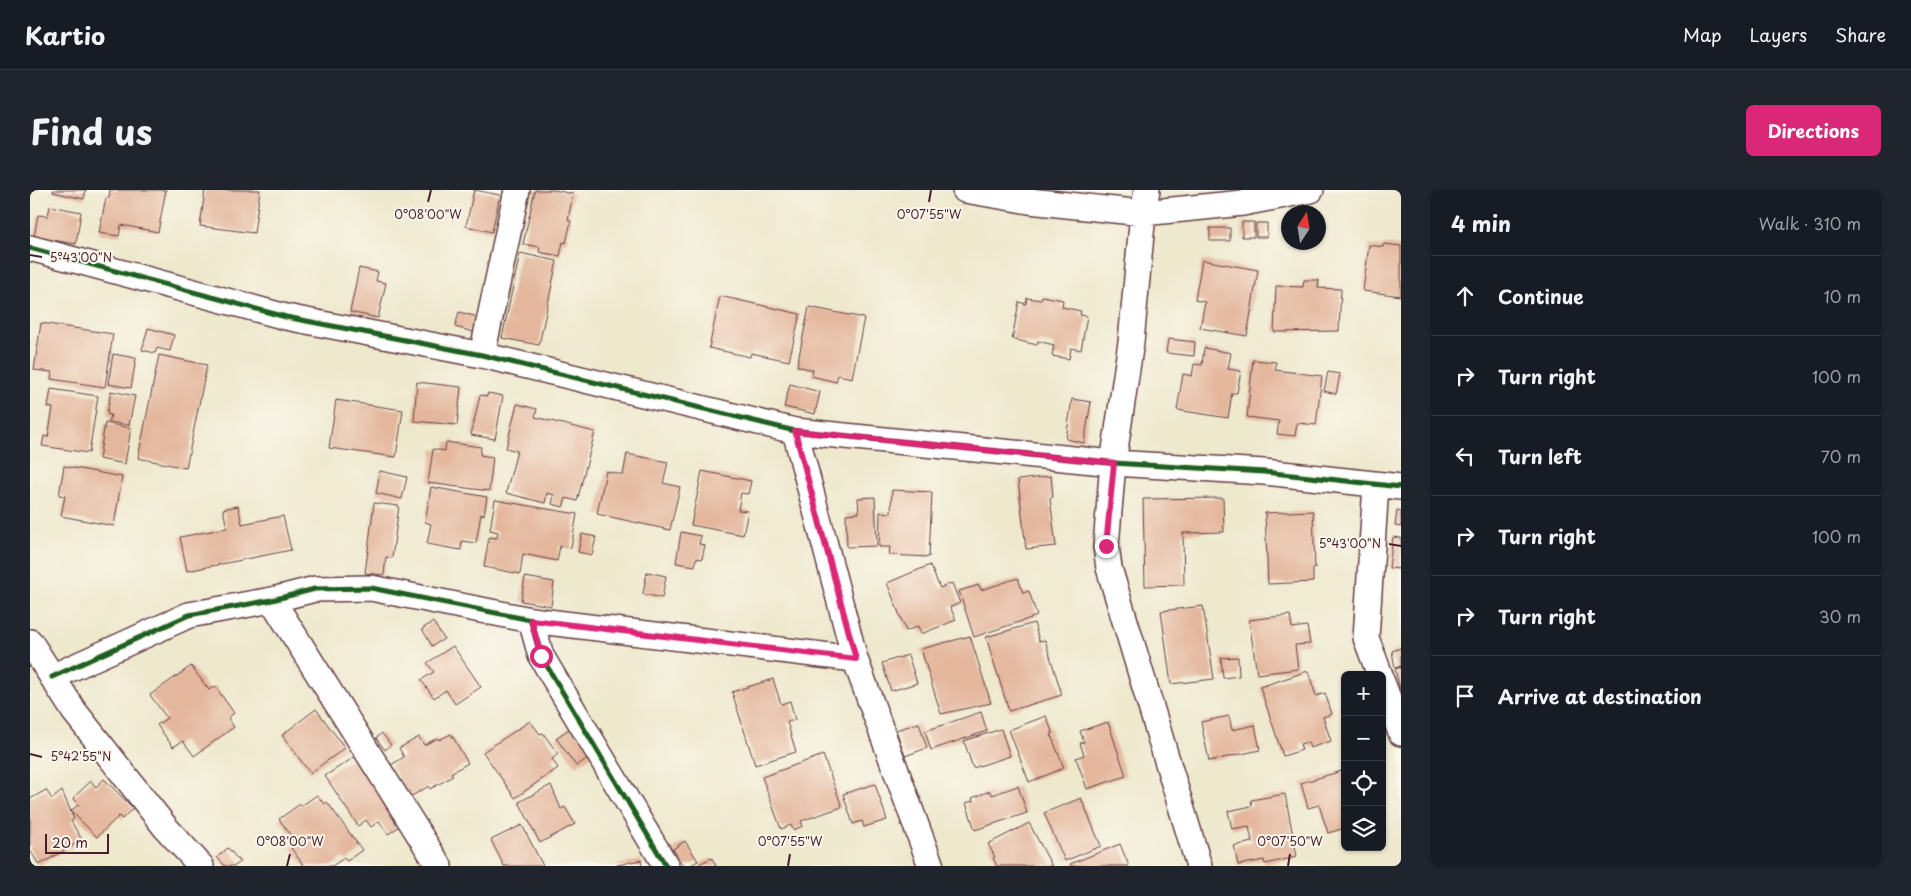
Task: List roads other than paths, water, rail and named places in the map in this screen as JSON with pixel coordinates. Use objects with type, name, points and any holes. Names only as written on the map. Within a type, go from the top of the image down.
[{"type":"street","points":[[482,355],[517,190]]},
{"type":"street","points":[[965,190],[1029,201],[1243,203],[1311,190]]},
{"type":"street","points":[[1145,201],[1131,342],[1114,463],[1106,546],[1108,568],[1199,866]]},
{"type":"street","points":[[30,248],[286,317],[482,355],[795,431],[1114,463],[1264,472],[1401,487]]},
{"type":"street","points":[[795,431],[856,659],[931,866]]},
{"type":"street","points":[[1376,485],[1366,638],[1378,671]]},
{"type":"street","points":[[52,677],[189,614],[272,600],[315,588],[371,588],[531,620],[856,659]]},
{"type":"street","points":[[272,600],[439,866]]},
{"type":"street","points":[[531,620],[541,656],[666,866]]},
{"type":"street","points":[[30,642],[74,711],[166,828],[201,866]]},
{"type":"street","points":[[1386,693],[1401,732]]}]
